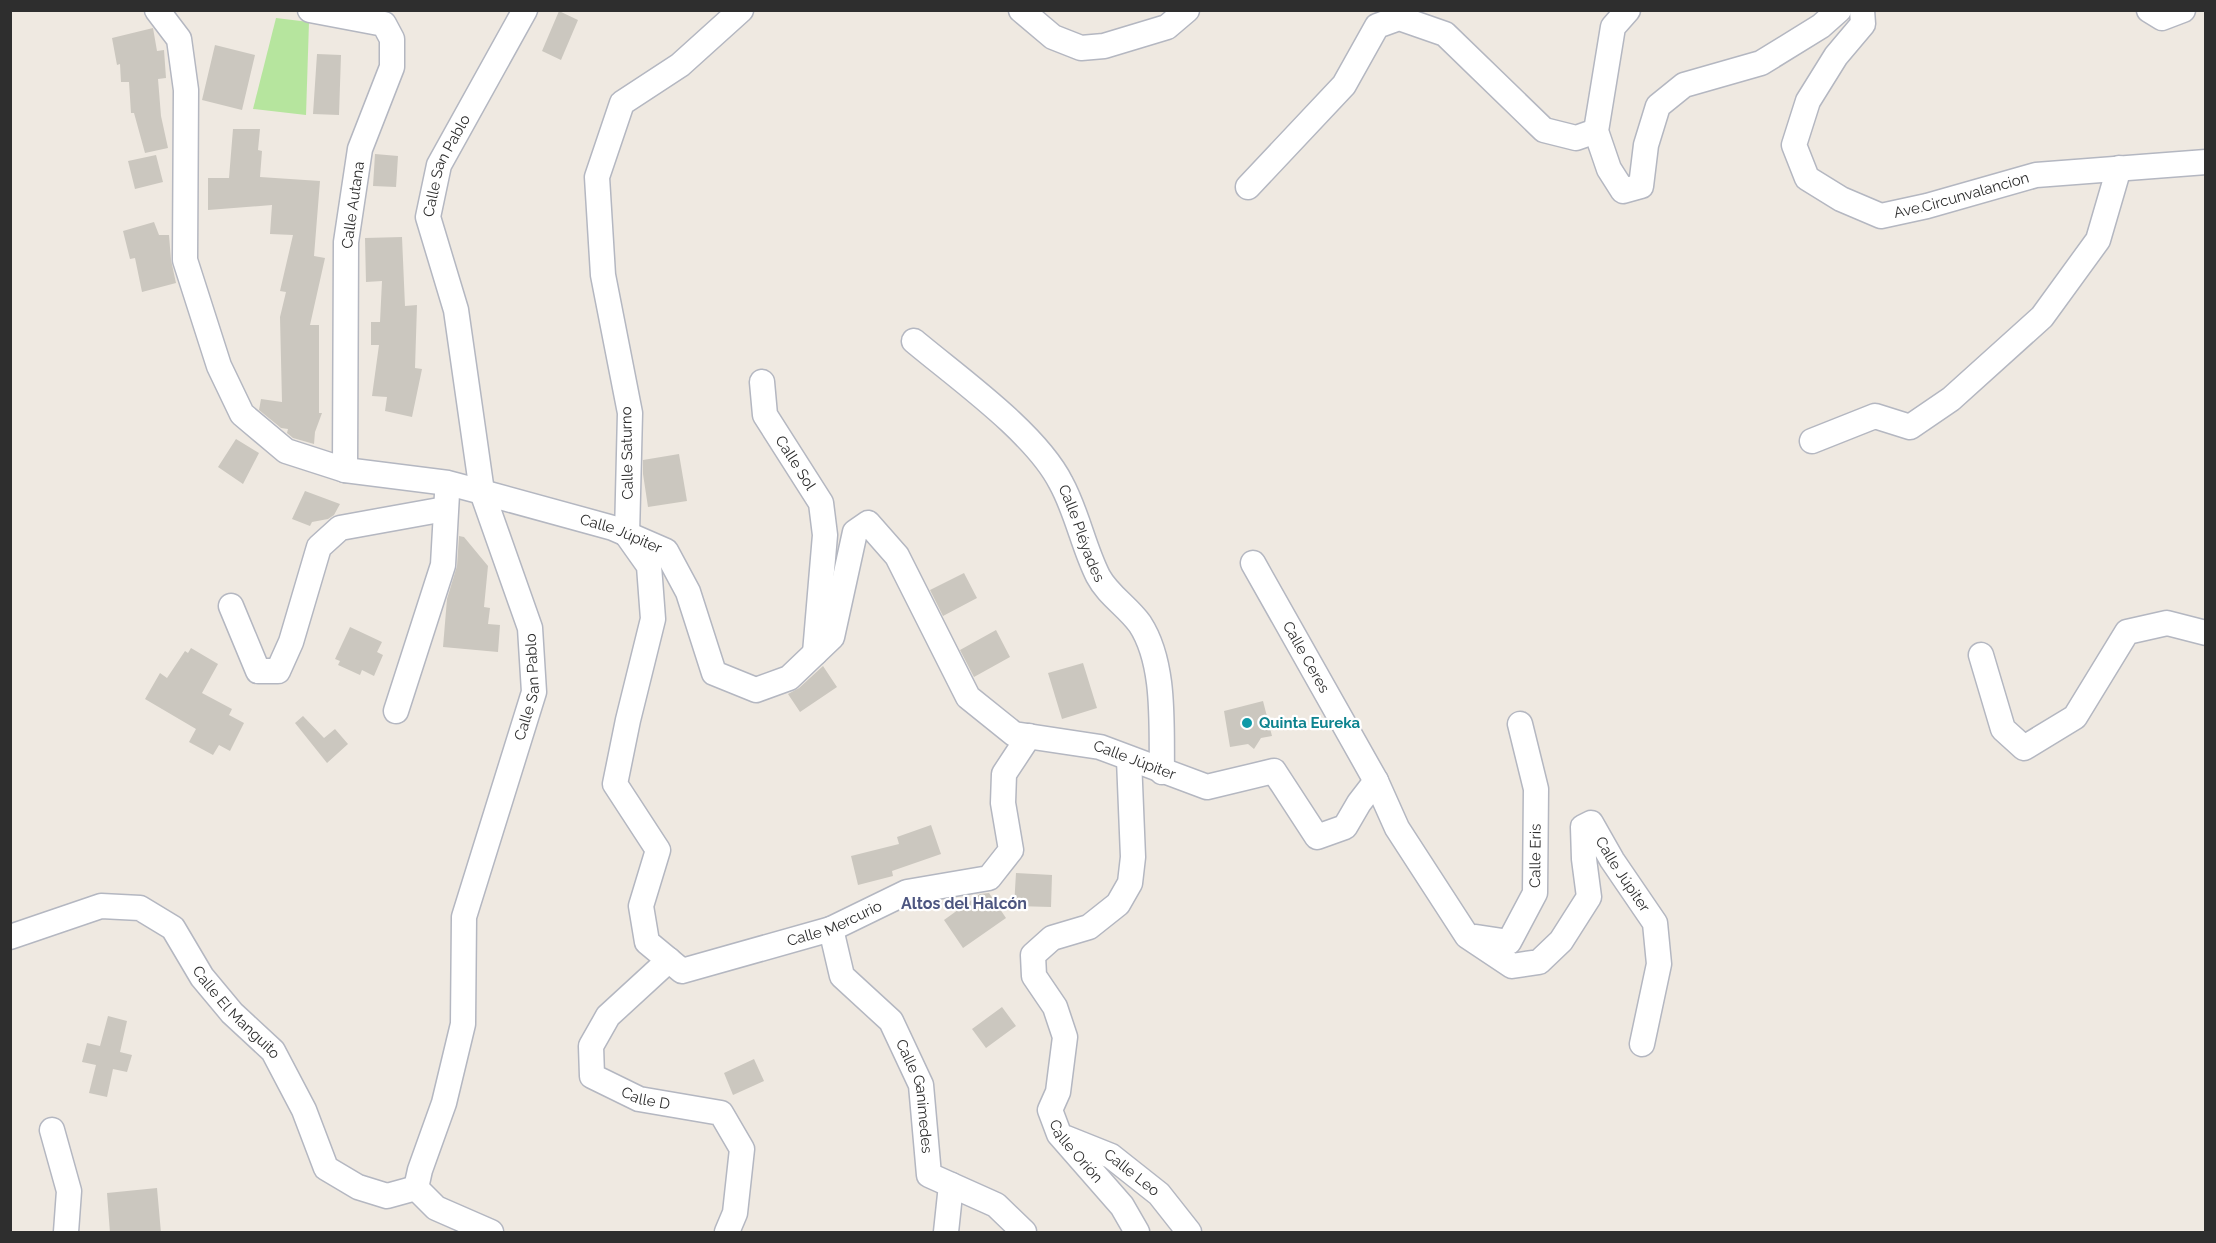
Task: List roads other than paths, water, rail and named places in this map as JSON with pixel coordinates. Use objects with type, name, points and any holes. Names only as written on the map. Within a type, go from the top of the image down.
[{"type":"street","name":"Calle Júpiter","points":[[156,10],[179,39],[186,90],[185,260],[219,366],[242,414],[286,451],[345,470],[448,483],[613,528],[666,551],[688,592],[714,673],[756,690],[789,678],[832,637],[855,532],[868,523],[897,556],[968,697],[1014,734],[1100,747],[1207,787],[1274,771],[1317,837],[1345,826],[1359,803],[1376,782],[1396,828],[1467,936],[1512,966],[1539,962],[1561,941],[1589,897],[1583,827],[1590,823],[1611,861],[1655,923],[1659,964],[1642,1044]]},
{"type":"street","name":"Calle Autana","points":[[310,10],[384,24],[392,39],[392,67],[360,149],[346,242],[345,470]]},
{"type":"street","name":"Calle San Pablo","points":[[416,1188],[420,1170],[444,1103],[463,1024],[464,917],[534,692],[530,628],[482,492],[456,310],[428,217],[439,165],[525,10]]},
{"type":"street","name":"Calle Saturno","points":[[627,535],[630,412],[603,275],[597,177],[622,103],[680,65],[741,10]]},
{"type":"street","points":[[1021,10],[1053,37],[1080,48],[1104,46],[1167,27],[1187,10]]},
{"type":"street","points":[[1628,10],[1612,27],[1596,131],[1609,169],[1623,191],[1641,186],[1646,145],[1658,106],[1684,86],[1761,63],[1821,26],[1839,10]]},
{"type":"street","name":"Ave.Circunvalancion","points":[[1862,10],[1863,24],[1836,56],[1808,101],[1794,145],[1807,178],[1841,199],[1881,216],[1927,206],[2036,175],[2205,162]]},
{"type":"street","points":[[2149,10],[2162,18],[2183,10]]},
{"type":"street","points":[[1248,187],[1344,85],[1377,26],[1399,18],[1445,34],[1544,129],[1576,138],[1596,131]]},
{"type":"street","points":[[1812,441],[1875,417],[1910,427],[1959,391],[2042,317],[2098,240],[2118,168]]},
{"type":"street","name":"Calle Pléyades","points":[[914,341],[1005,417],[1042,454],[1061,482],[1099,578],[1140,625],[1152,651],[1161,692],[1162,772]]},
{"type":"street","name":"Calle Sol","points":[[762,382],[765,415],[821,503],[825,535],[815,653]]},
{"type":"street","points":[[396,711],[443,565],[448,483]]},
{"type":"street","points":[[231,606],[258,671],[278,671],[291,642],[319,547],[340,528],[445,509]]},
{"type":"street","points":[[627,535],[649,566],[653,619],[615,784],[658,850],[641,906],[647,942],[669,960]]},
{"type":"street","name":"Calle Ceres","points":[[1253,563],[1376,782]]},
{"type":"street","points":[[1981,655],[2003,729],[2024,748],[2075,717],[2127,632],[2167,623],[2205,633]]},
{"type":"street","name":"Calle Eris","points":[[1467,936],[1509,942],[1535,893],[1536,789],[1520,724]]},
{"type":"street","name":"Calle Mercurio","points":[[669,960],[682,971],[831,929],[908,892],[989,878],[1011,850],[1003,803],[1004,774],[1029,736]]},
{"type":"street","name":"Calle Orión","points":[[1129,759],[1133,857],[1130,883],[1118,904],[1089,927],[1052,938],[1033,955],[1034,976],[1054,1007],[1065,1036],[1058,1092],[1050,1110],[1059,1134],[1122,1206],[1137,1233]]},
{"type":"street","name":"Calle El Manguito","points":[[10,937],[101,906],[140,908],[173,928],[202,977],[232,1013],[273,1051],[304,1110],[326,1168],[358,1187],[387,1196],[416,1188]]},
{"type":"street","name":"Calle Ganimedes","points":[[831,929],[842,976],[891,1021],[921,1085],[929,1175],[996,1205],[1024,1233]]},
{"type":"street","name":"Calle D","points":[[669,960],[608,1016],[591,1046],[592,1076],[639,1099],[721,1113],[742,1149],[735,1213],[727,1233]]},
{"type":"street","points":[[52,1130],[69,1191],[66,1233]]},
{"type":"street","name":"Calle Leo","points":[[1059,1134],[1111,1156],[1159,1194],[1189,1233]]},
{"type":"street","points":[[946,1233],[951,1185]]},
{"type":"street","points":[[416,1188],[436,1208],[492,1233]]},
{"type":"place","name":"Quinta Eureka","points":[[1247,723]]},
{"type":"district","name":"Altos del Halcón","points":[[964,903]]}]
